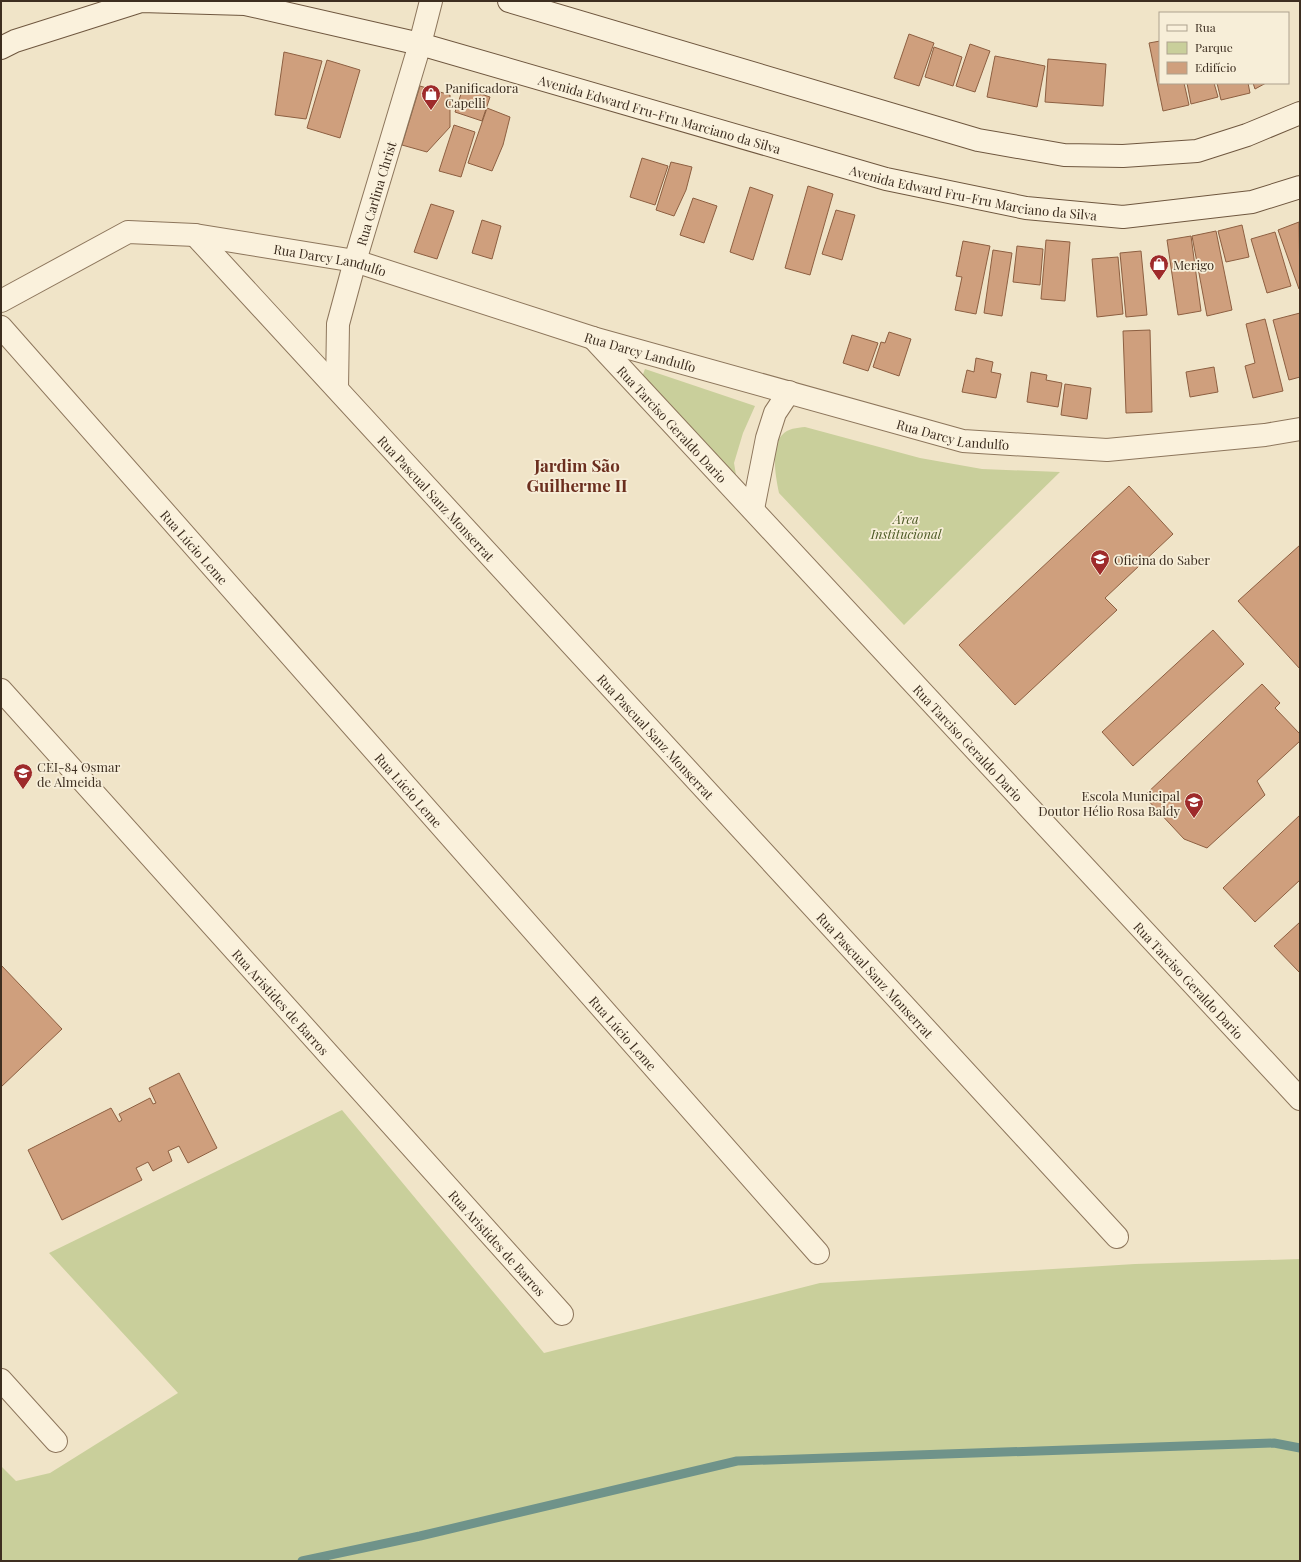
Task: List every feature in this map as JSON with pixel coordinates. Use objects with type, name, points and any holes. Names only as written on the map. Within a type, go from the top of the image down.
[{"type":"street","name":"Avenida Edward Fru-Fru Marciano da Silva","points":[[1,48],[15,41],[141,1],[245,4],[420,44],[886,179],[1026,208],[1123,217],[1252,202],[1300,187]]},
{"type":"street","name":"Rua Carlina Christ","points":[[337,388],[338,324],[355,261],[420,44],[431,1]]},
{"type":"street","points":[[509,1],[978,140],[1064,155],[1123,156],[1197,151],[1247,135],[1300,113]]},
{"type":"street","name":"Rua Darcy Landulfo","points":[[1,301],[128,232],[195,235],[355,261],[593,338],[963,441],[1107,450],[1265,435],[1300,429]]},
{"type":"street","name":"Rua Pascual Sanz Monserrat","points":[[195,235],[1116,1237]]},
{"type":"street","name":"Rua Lúcio Leme","points":[[1,327],[818,1253]]},
{"type":"street","name":"Rua Tarciso Geraldo Dario","points":[[593,338],[1300,1099]]},
{"type":"street","points":[[753,509],[767,438],[776,412],[789,392]]},
{"type":"street","name":"Rua Aristides de Barros","points":[[1,690],[562,1314]]},
{"type":"street","points":[[1,1380],[56,1441]]},
{"type":"green space","points":[[645,369],[755,406],[743,433],[734,463],[737,481],[642,377]]},
{"type":"green space","name":"Área Institucional","points":[[805,427],[920,458],[982,469],[1060,472],[904,625],[779,493],[775,463],[778,441],[787,431]]},
{"type":"green space","points":[[342,1110],[544,1353],[820,1283],[1135,1264],[1300,1259],[1300,1561],[1,1561],[1,1466],[16,1481],[50,1473],[178,1393],[49,1253]]},
{"type":"building","points":[[909,34],[934,43],[919,86],[894,78]]},
{"type":"building","points":[[1159,41],[1159,84],[1184,84],[1189,105],[1163,111],[1149,43]]},
{"type":"building","points":[[970,44],[990,51],[975,92],[956,86]]},
{"type":"building","points":[[934,47],[962,57],[953,86],[925,77]]},
{"type":"building","points":[[284,52],[322,61],[306,119],[275,115]]},
{"type":"building","points":[[995,56],[1045,66],[1037,107],[987,97]]},
{"type":"building","points":[[1048,59],[1106,64],[1103,106],[1045,102]]},
{"type":"building","points":[[327,60],[360,70],[340,138],[307,128]]},
{"type":"building","points":[[1187,84],[1214,84],[1218,97],[1191,104]]},
{"type":"building","points":[[1217,84],[1248,84],[1250,93],[1221,100]]},
{"type":"building","points":[[1253,84],[1264,84],[1255,89]]},
{"type":"building","name":"Panificadora Capelli","points":[[420,86],[450,95],[450,127],[427,152],[402,145]]},
{"type":"building","points":[[463,88],[490,97],[482,121],[455,112]]},
{"type":"building","points":[[487,108],[510,117],[503,145],[492,171],[468,163]]},
{"type":"building","points":[[454,125],[475,132],[461,177],[439,171]]},
{"type":"building","points":[[642,158],[668,166],[655,205],[630,197]]},
{"type":"building","points":[[671,162],[692,167],[686,190],[674,216],[656,210]]},
{"type":"building","points":[[808,186],[833,194],[810,275],[785,268]]},
{"type":"building","points":[[750,187],[773,195],[753,260],[730,252]]},
{"type":"building","points":[[693,198],[717,206],[704,243],[680,235]]},
{"type":"building","points":[[431,204],[454,211],[437,259],[414,252]]},
{"type":"building","points":[[836,210],[855,215],[842,260],[822,254]]},
{"type":"building","points":[[482,220],[501,226],[492,259],[472,253]]},
{"type":"building","points":[[1299,222],[1300,289],[1278,230]]},
{"type":"building","points":[[1242,225],[1249,257],[1226,262],[1218,231]]},
{"type":"building","points":[[1216,231],[1232,310],[1207,316],[1192,236]]},
{"type":"building","points":[[1275,232],[1291,286],[1267,293],[1251,239]]},
{"type":"building","points":[[1191,236],[1201,311],[1178,315],[1167,240]]},
{"type":"building","points":[[1046,240],[1070,242],[1065,301],[1041,299]]},
{"type":"building","points":[[963,241],[990,246],[976,314],[955,310],[962,277],[956,276]]},
{"type":"building","points":[[1017,246],[1043,249],[1040,285],[1013,282]]},
{"type":"building","points":[[993,250],[1012,253],[1002,316],[984,313]]},
{"type":"building","points":[[1141,251],[1147,315],[1126,317],[1120,253]]},
{"type":"building","points":[[1118,257],[1123,314],[1097,317],[1092,259]]},
{"type":"building","points":[[1300,313],[1300,377],[1289,380],[1273,320]]},
{"type":"building","points":[[1265,319],[1283,391],[1253,398],[1245,366],[1255,363],[1246,324]]},
{"type":"building","points":[[1150,330],[1152,412],[1126,413],[1123,331]]},
{"type":"building","points":[[889,332],[911,339],[899,376],[873,367],[881,342],[885,343]]},
{"type":"building","points":[[852,335],[878,343],[868,371],[843,363]]},
{"type":"building","points":[[976,358],[993,362],[991,372],[1001,374],[996,398],[962,392],[967,370],[974,372]]},
{"type":"building","points":[[1214,367],[1218,392],[1190,397],[1186,372]]},
{"type":"building","points":[[1031,372],[1047,375],[1046,380],[1062,383],[1058,407],[1027,402]]},
{"type":"building","points":[[1065,384],[1091,388],[1087,419],[1061,415]]},
{"type":"building","points":[[1129,486],[1173,534],[1105,598],[1117,610],[1015,705],[959,645]]},
{"type":"building","points":[[1300,545],[1300,669],[1238,601]]},
{"type":"building","points":[[1213,630],[1244,664],[1133,766],[1102,732]]},
{"type":"building","points":[[1262,684],[1280,703],[1275,708],[1300,734],[1300,741],[1257,781],[1265,795],[1207,848],[1184,839],[1144,796]]},
{"type":"building","points":[[1300,815],[1300,880],[1255,922],[1223,888]]},
{"type":"building","points":[[1300,922],[1300,973],[1274,946]]},
{"type":"building","points":[[1,965],[62,1029],[1,1087]]},
{"type":"building","points":[[179,1073],[217,1148],[188,1163],[179,1146],[168,1151],[172,1161],[153,1171],[148,1162],[136,1168],[142,1180],[62,1220],[28,1150],[111,1108],[119,1122],[122,1120],[119,1114],[150,1098],[153,1104],[156,1103],[149,1088]]},
{"type":"waterway","points":[[302,1561],[420,1536],[737,1461],[1274,1443],[1300,1448]]},
{"type":"place","name":"Panificadora Capelli","points":[[431,111]]},
{"type":"place","name":"Merigo","points":[[1159,281]]},
{"type":"place","name":"Oficina do Saber","points":[[1100,576]]},
{"type":"place","name":"CEI-84 Osmar de Almeida","points":[[23,790]]},
{"type":"place","name":"Escola Municipal Doutor Hélio Rosa Baldy","points":[[1194,819]]},
{"type":"district","name":"Jardim São Guilherme II","points":[[577,475]]}]
